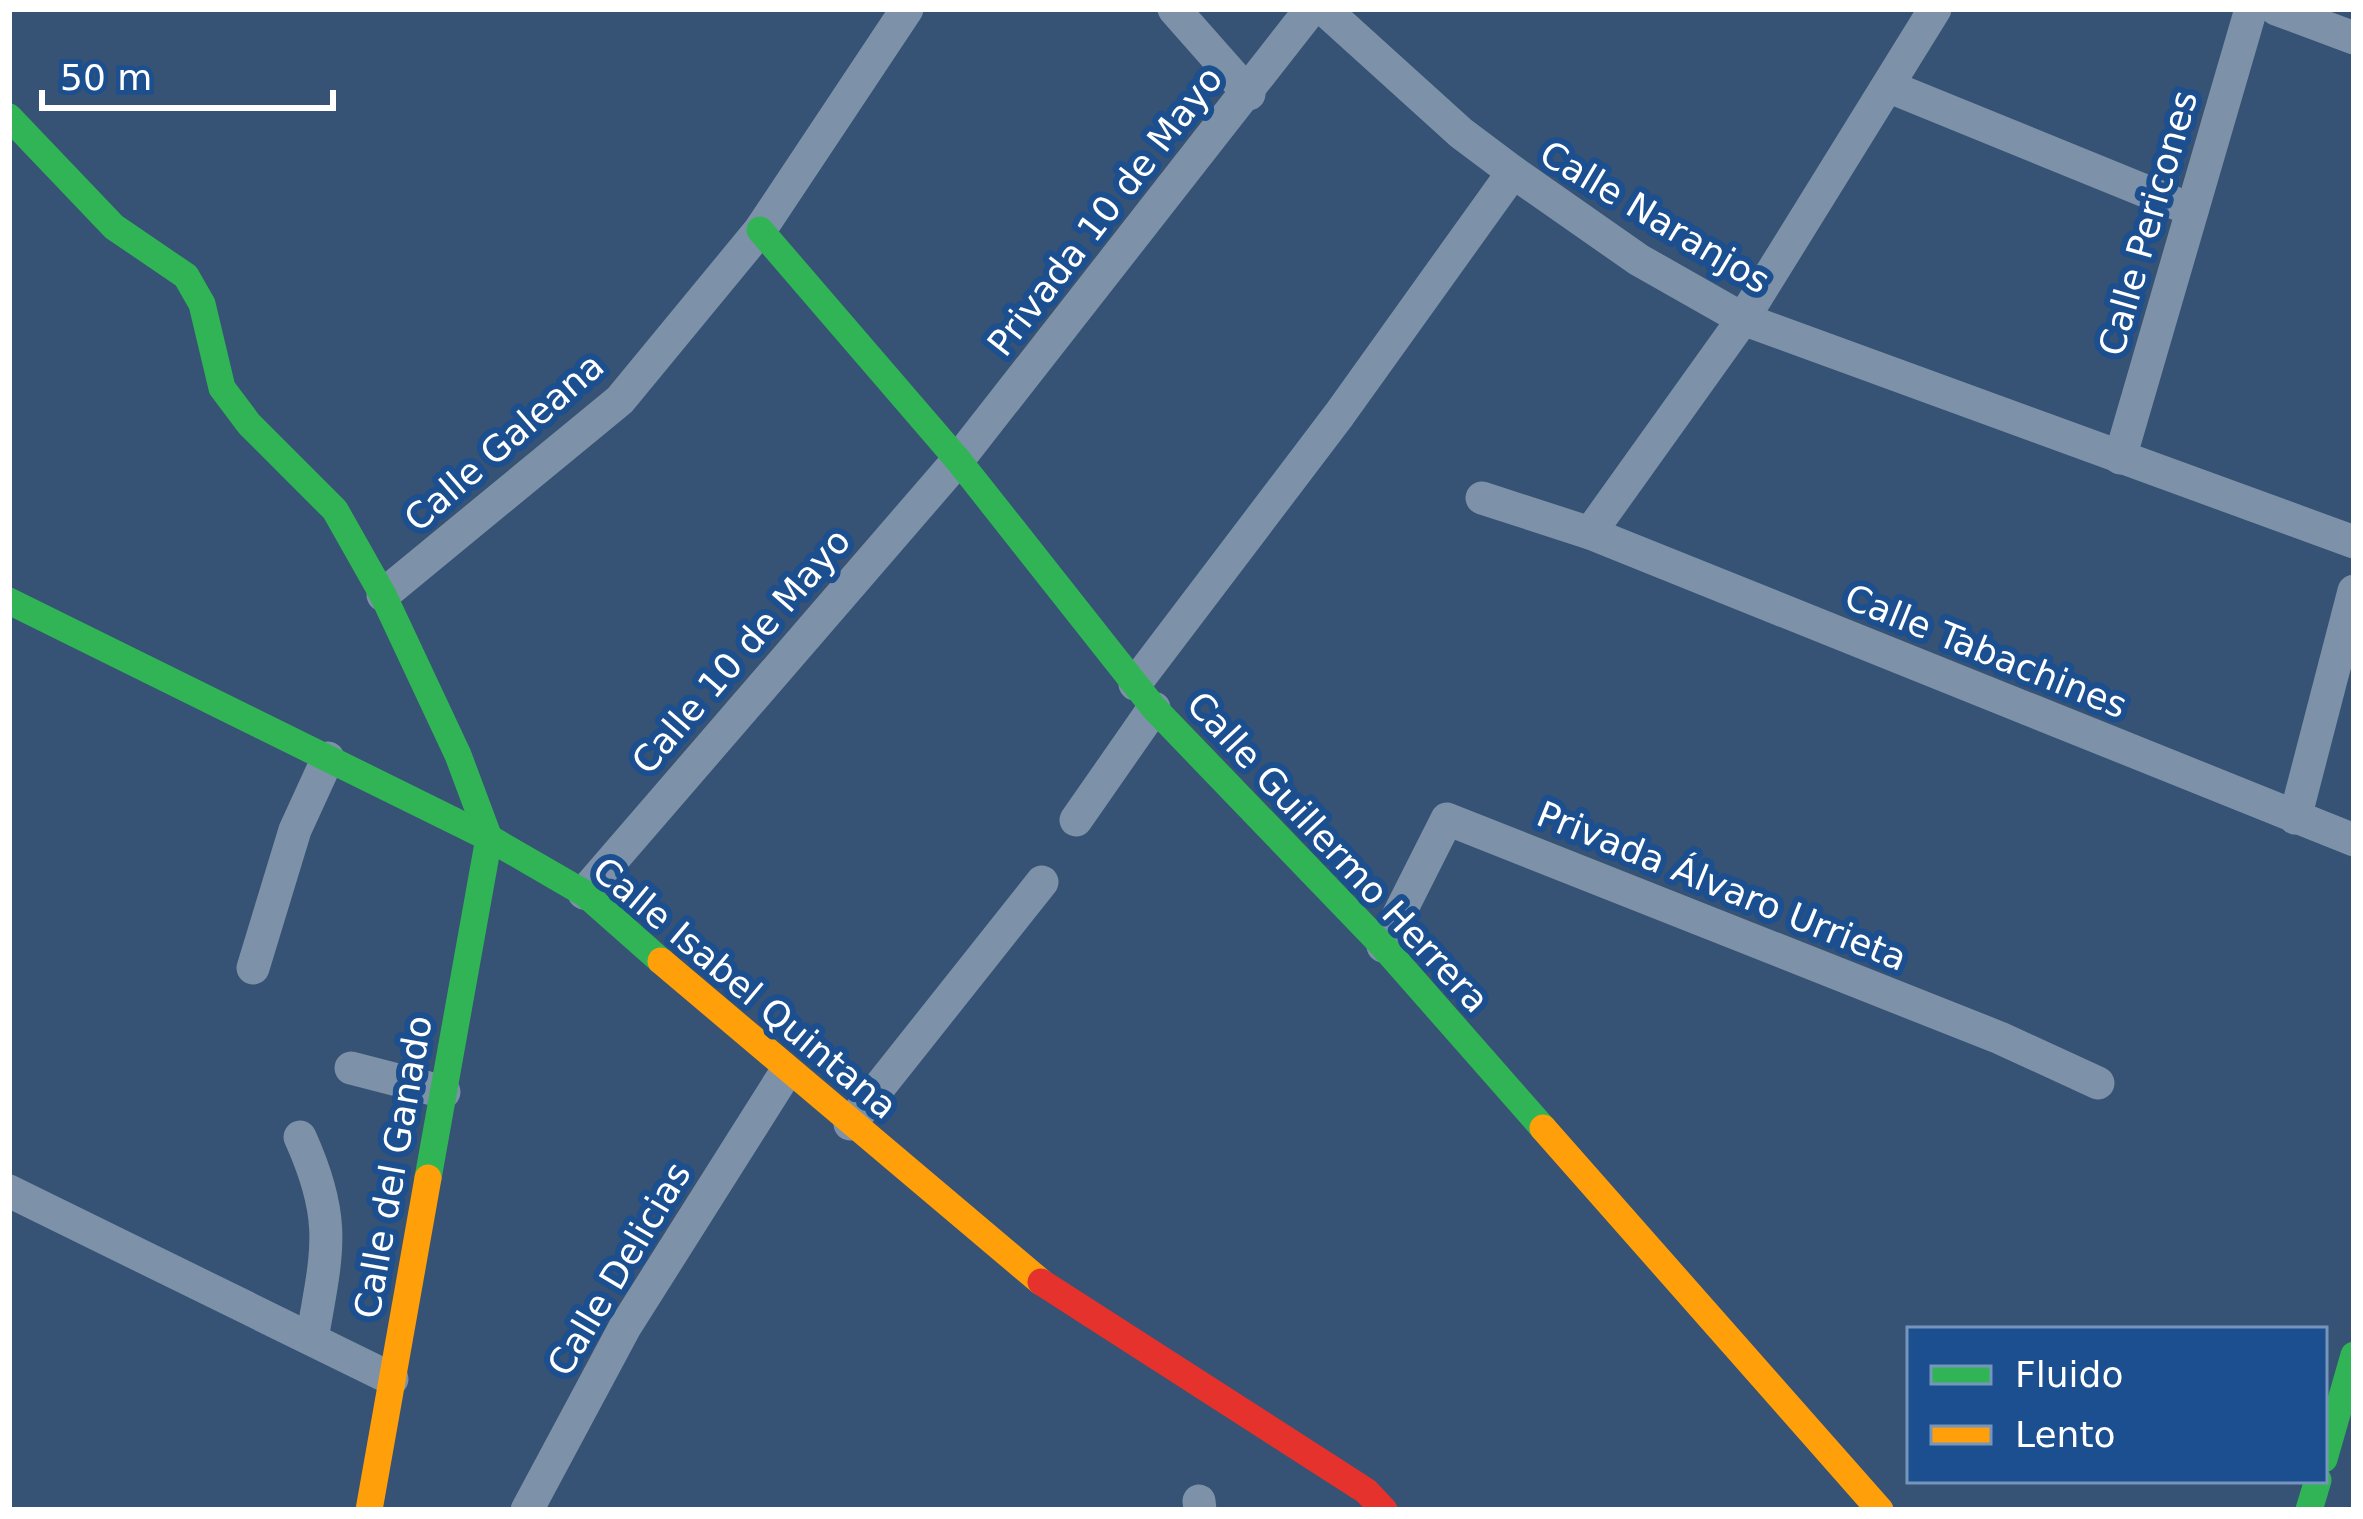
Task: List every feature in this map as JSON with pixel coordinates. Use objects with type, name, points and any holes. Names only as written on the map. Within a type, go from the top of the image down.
[{"type":"street","name":"Calle Galeana","points":[[383,595],[620,400],[760,230],[907,9]]},
{"type":"street","points":[[1174,9],[1249,94]]},
{"type":"street","name":"Privada 10 de Mayo","points":[[958,460],[1311,9]]},
{"type":"street","points":[[1324,9],[1462,134],[1513,172]]},
{"type":"street","points":[[1590,532],[1743,320],[1935,9]]},
{"type":"street","name":"Calle Pericones","points":[[2120,458],[2251,9]]},
{"type":"street","points":[[2276,9],[2354,38]]},
{"type":"street","points":[[1890,87],[2192,210]]},
{"type":"street","points":[[9,117],[114,227],[186,277],[202,304],[222,388],[249,424],[335,510],[383,595],[458,754],[489,838]]},
{"type":"street","name":"Calle Naranjos","points":[[1076,820],[1144,696],[1513,172],[1639,260],[1743,320],[2354,542]]},
{"type":"street","name":"Calle Guillermo Herrera","points":[[760,230],[958,460],[1144,696],[1383,946],[1880,1510]]},
{"type":"street","name":"Calle 10 de Mayo","points":[[584,893],[958,460]]},
{"type":"street","name":"Calle Tabachines","points":[[1482,498],[1590,532],[2354,840]]},
{"type":"street","points":[[2295,818],[2354,591]]},
{"type":"street","name":"Calle Isabel Quintana","points":[[9,601],[489,838],[584,893],[786,1072],[1061,1299],[1366,1491],[1384,1510]]},
{"type":"street","points":[[253,968],[295,830],[328,758]]},
{"type":"street","name":"Privada Álvaro Urrieta","points":[[1383,946],[1447,819],[2000,1038],[2098,1083]]},
{"type":"street","name":"Calle del Ganado","points":[[369,1510],[489,838]]},
{"type":"street","points":[[850,1124],[1042,882]]},
{"type":"street","points":[[351,1068],[443,1092]]},
{"type":"street","name":"Calle Delicias","points":[[527,1510],[625,1327],[786,1072]]},
{"type":"street","points":[[300,1137],[325,1193],[326,1254],[312,1339]]},
{"type":"street","points":[[9,1191],[392,1379]]},
{"type":"street","points":[[2327,1449],[2354,1355]]},
{"type":"traffic: fast","points":[[9,117],[114,227],[186,276],[202,304],[222,388],[249,424],[335,510],[383,595],[458,755],[489,838],[428,1178]]},
{"type":"traffic: fast","points":[[760,230],[958,460],[1154,708],[1383,946],[1543,1128]]},
{"type":"traffic: fast","points":[[9,601],[489,838],[584,893],[661,961]]},
{"type":"traffic: fast","points":[[2327,1449],[2354,1355]]},
{"type":"traffic: fast","points":[[2309,1510],[2317,1483]]},
{"type":"traffic: slow","points":[[661,961],[1041,1282]]},
{"type":"traffic: slow","points":[[1543,1128],[1880,1510]]},
{"type":"traffic: slow","points":[[369,1510],[428,1178]]},
{"type":"traffic: jam","points":[[1041,1282],[1366,1491],[1384,1510]]}]
